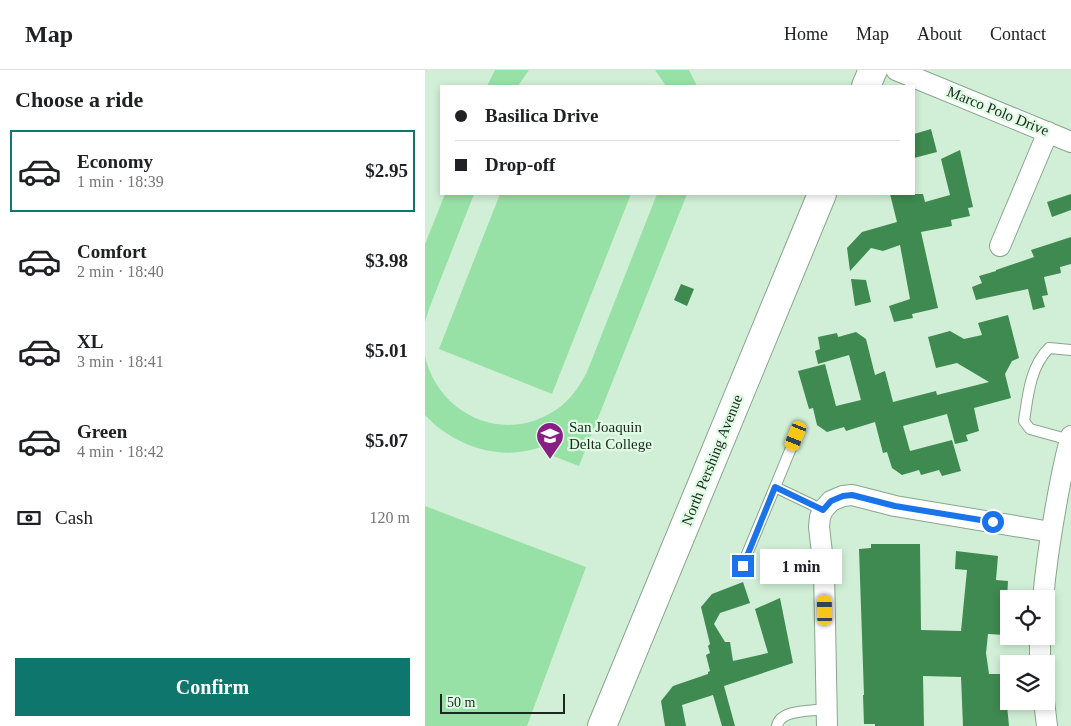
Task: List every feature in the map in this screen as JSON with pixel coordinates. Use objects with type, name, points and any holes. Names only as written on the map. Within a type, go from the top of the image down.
[{"type":"main road","points":[[866,85],[873,70]]},
{"type":"main road","name":"North Pershing Avenue","points":[[602,726],[822,195]]},
{"type":"street","name":"Marco Polo Drive","points":[[896,70],[1071,142]]},
{"type":"street","points":[[1000,246],[1048,132]]},
{"type":"street","points":[[1044,590],[1051,532],[1070,438]]},
{"type":"street","points":[[827,717],[824,570],[819,527],[823,510],[831,501],[843,496],[852,495],[895,506],[1051,532]]},
{"type":"street","points":[[1045,710],[1047,726]]},
{"type":"lane","points":[[1070,438],[1030,429],[1024,421],[1031,378],[1041,355],[1049,348],[1071,350]]},
{"type":"lane","points":[[743,566],[796,436]]},
{"type":"lane","points":[[775,487],[823,510]]},
{"type":"lane","points":[[777,726],[777,722],[781,717],[788,713],[827,717]]},
{"type":"green space","points":[[495,70],[529,70],[519,85],[488,85]]},
{"type":"green space","points":[[655,70],[689,70],[696,85],[665,85]]},
{"type":"green space","points":[[445,195],[474,195],[425,322],[425,244]]},
{"type":"green space","points":[[500,195],[631,195],[552,394],[439,349]]},
{"type":"green space","points":[[657,195],[687,195],[579,466],[553,456],[559,440],[539,448],[512,453],[484,450],[471,446],[446,433],[425,415],[425,356],[432,375],[442,392],[456,406],[472,416],[491,423],[510,425],[530,422],[555,410],[567,401],[587,372]]},
{"type":"green space","points":[[425,506],[586,567],[527,726],[425,726]]},
{"type":"building","points":[[931,129],[937,152],[915,158],[915,134]]},
{"type":"building","points":[[960,150],[973,207],[968,208],[970,216],[951,220],[952,226],[921,232],[938,308],[912,314],[913,318],[894,322],[889,306],[910,299],[900,245],[883,251],[871,248],[850,271],[847,248],[862,232],[897,222],[890,195],[923,194],[925,202],[950,195],[941,159]]},
{"type":"building","points":[[1071,194],[1071,210],[1052,217],[1047,202]]},
{"type":"building","points":[[1071,237],[1071,264],[1060,267],[1061,273],[1044,277],[1048,295],[1042,296],[1045,307],[1033,310],[1028,289],[976,300],[972,287],[982,283],[979,276],[1034,257],[1031,250]]},
{"type":"building","points":[[851,279],[866,280],[871,302],[855,306]]},
{"type":"building","points":[[681,284],[694,289],[687,306],[674,300]]},
{"type":"building","points":[[1008,315],[1019,358],[1012,361],[1005,374],[1011,398],[974,408],[979,431],[966,435],[968,441],[955,444],[947,414],[903,426],[910,451],[952,440],[961,471],[942,476],[939,470],[921,475],[919,470],[902,475],[892,468],[887,452],[883,453],[875,422],[846,431],[844,427],[827,432],[817,425],[813,408],[809,409],[798,371],[825,364],[836,406],[861,400],[849,355],[818,364],[815,351],[820,349],[818,337],[837,333],[838,337],[856,332],[866,339],[875,375],[885,371],[893,402],[936,391],[937,395],[989,382],[957,363],[936,368],[928,337],[950,331],[964,339],[982,335],[978,323]]},
{"type":"building","points":[[871,544],[920,544],[921,630],[961,631],[967,570],[955,569],[956,551],[998,556],[996,580],[1008,581],[1008,590],[1000,590],[1000,635],[988,634],[986,653],[989,674],[1000,674],[1000,710],[1007,710],[1009,726],[963,726],[961,677],[923,676],[924,726],[875,726],[875,724],[864,724],[859,549],[871,548]]},
{"type":"building","points":[[743,582],[750,603],[720,613],[714,624],[725,642],[730,642],[733,661],[768,653],[755,609],[780,598],[793,663],[724,686],[735,726],[722,726],[713,695],[682,705],[686,726],[665,726],[661,701],[673,686],[708,674],[710,671],[706,655],[710,653],[708,646],[710,644],[701,607],[712,594]]},
{"type":"place","name":"San Joaquin Delta College","points":[[550,460]]},
{"type":"route","points":[[743,566],[775,487],[823,510],[831,501],[843,496],[852,495],[895,506],[993,522]]}]
